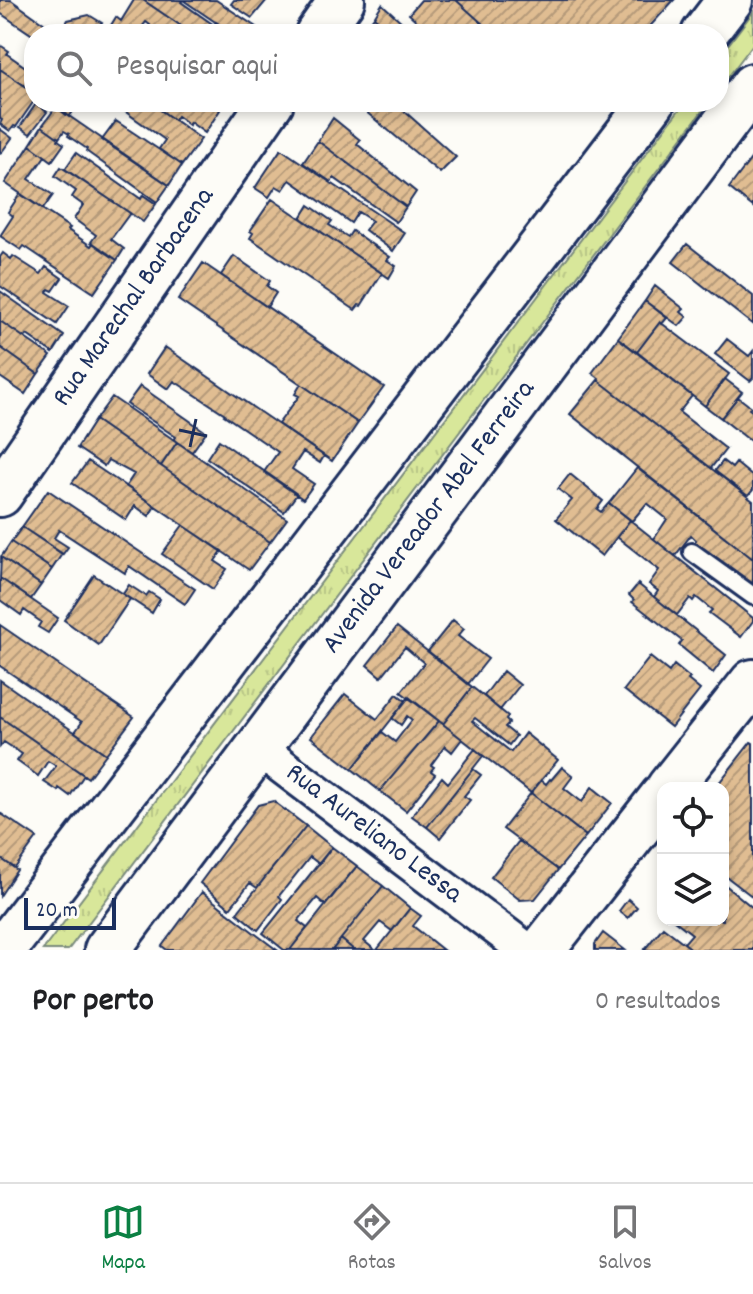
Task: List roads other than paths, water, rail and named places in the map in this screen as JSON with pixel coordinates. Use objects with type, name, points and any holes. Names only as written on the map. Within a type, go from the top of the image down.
[{"type":"main road","points":[[325,24],[342,0]]},
{"type":"main road","points":[[712,24],[730,0]]},
{"type":"main road","name":"Avenida Vereador Abel Ferreira","points":[[107,950],[753,86]]},
{"type":"main road","name":"Rua Marechal Barbacena","points":[[0,494],[264,112]]},
{"type":"main road","points":[[3,950],[644,112]]},
{"type":"main road","points":[[674,782],[753,682]]},
{"type":"main road","points":[[542,950],[657,804]]},
{"type":"street","name":"Rua Aureliano Lessa","points":[[258,748],[526,950]]},
{"type":"lane","points":[[692,552],[753,596]]}]
